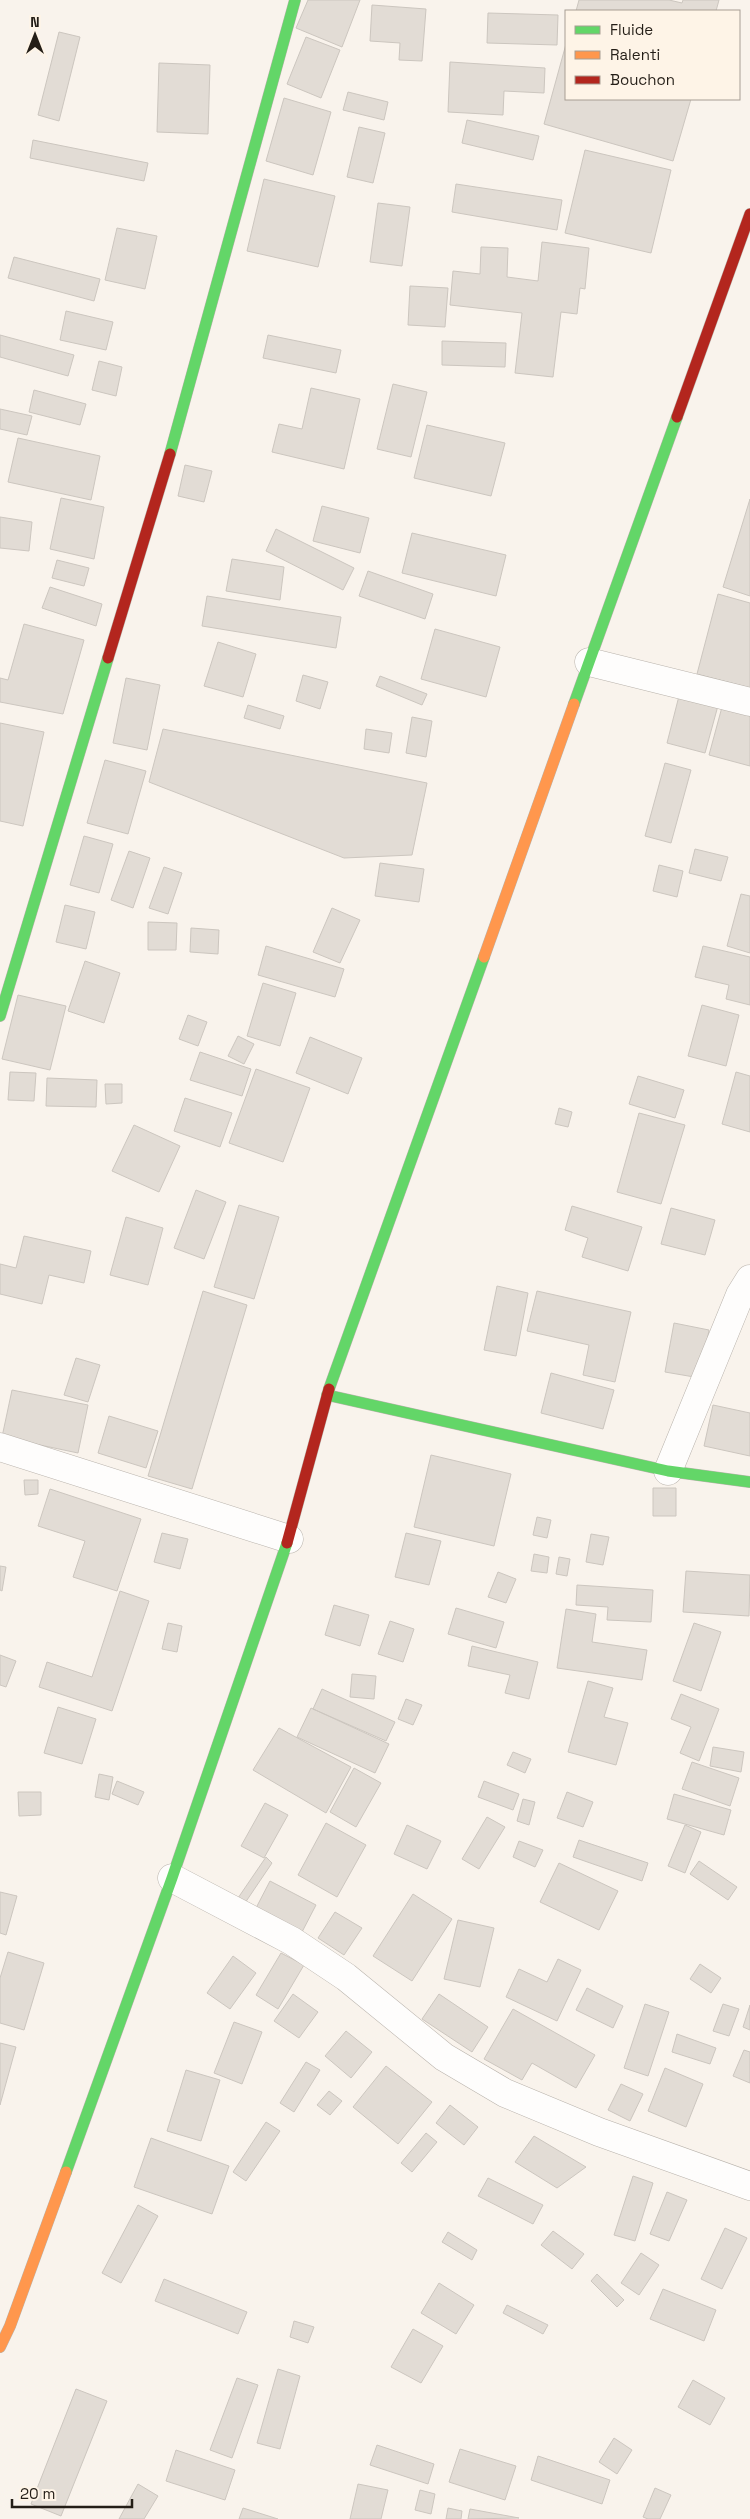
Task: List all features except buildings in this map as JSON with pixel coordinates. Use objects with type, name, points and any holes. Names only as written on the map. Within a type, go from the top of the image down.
[{"type":"main road","points":[[0,1016],[189,390],[295,0]]},
{"type":"main road","points":[[3,2332],[172,1878],[289,1539],[327,1395],[750,214]]},
{"type":"main road","points":[[327,1395],[668,1471],[750,1482]]},
{"type":"street","points":[[588,662],[750,702]]},
{"type":"street","points":[[668,1471],[740,1295],[750,1278]]},
{"type":"street","points":[[0,1447],[289,1539]]},
{"type":"street","points":[[172,1878],[292,1941],[346,1977],[444,2057],[505,2093],[598,2132],[750,2186]]},
{"type":"traffic: fast","points":[[170,454],[295,0]]},
{"type":"traffic: fast","points":[[574,704],[677,417]]},
{"type":"traffic: fast","points":[[0,1016],[108,658]]},
{"type":"traffic: fast","points":[[329,1389],[484,957]]},
{"type":"traffic: fast","points":[[327,1395],[668,1471],[750,1482]]},
{"type":"traffic: fast","points":[[66,2172],[172,1878],[287,1543]]},
{"type":"traffic: slow","points":[[484,957],[574,704]]},
{"type":"traffic: slow","points":[[0,2347],[10,2326],[66,2172]]},
{"type":"traffic: jam","points":[[677,417],[750,214]]},
{"type":"traffic: jam","points":[[108,658],[170,454]]},
{"type":"traffic: jam","points":[[287,1543],[329,1389]]}]
